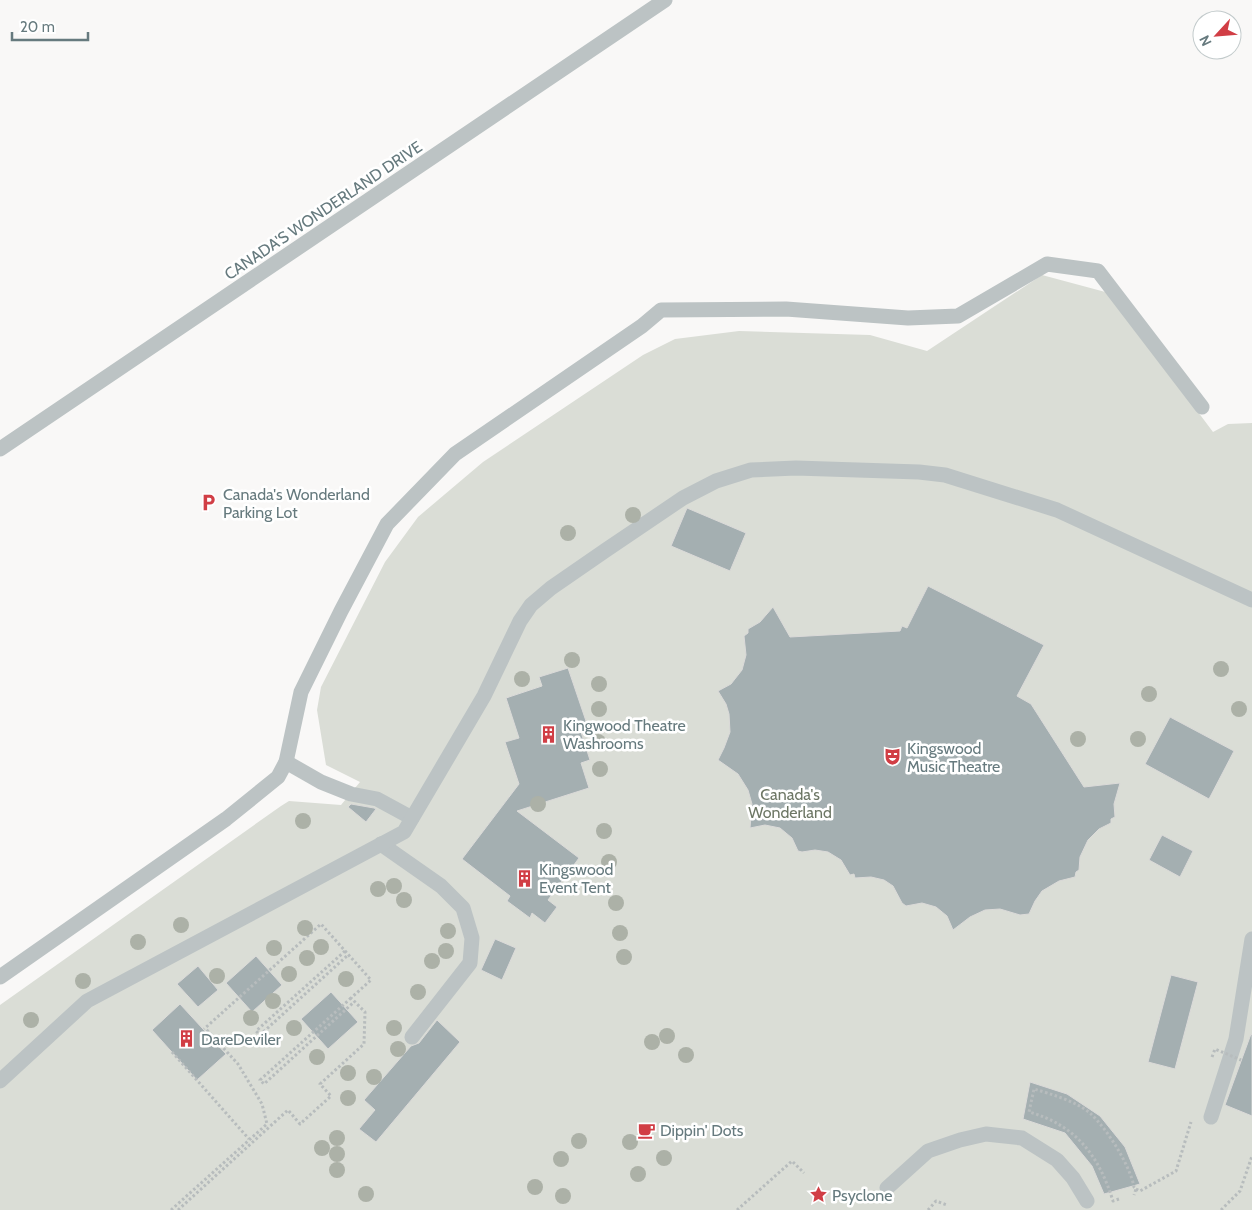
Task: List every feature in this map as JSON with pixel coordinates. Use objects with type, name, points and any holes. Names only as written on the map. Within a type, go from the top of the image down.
[{"type":"lane","name":"CANADA'S WONDERLAND DRIVE","points":[[0,449],[666,0]]},
{"type":"lane","points":[[0,977],[226,819],[278,777],[286,762],[302,692],[341,611],[387,524],[455,454],[642,326],[661,310],[786,309],[908,318],[958,316],[1047,264],[1098,271],[1202,407]]},
{"type":"lane","points":[[0,1081],[87,1001],[404,832],[484,696],[520,621],[531,605],[551,588],[683,498],[716,480],[750,470],[796,468],[919,472],[945,475],[1057,510],[1252,600]]},
{"type":"lane","points":[[286,762],[321,782],[351,794],[377,799],[412,818]]},
{"type":"lane","points":[[381,844],[441,886],[463,908],[472,938],[470,963],[412,1037]]},
{"type":"lane","points":[[1211,1117],[1236,1039],[1252,940]]},
{"type":"lane","points":[[887,1188],[928,1151],[960,1140],[986,1134],[1022,1138],[1057,1160],[1074,1178],[1087,1201]]},
{"type":"path","points":[[171,1210],[267,1124],[262,1104],[238,1064],[204,1029],[321,924],[371,980],[260,1080],[264,1084],[354,1002]]},
{"type":"path","points":[[345,951],[256,1031],[260,1035],[348,955]]},
{"type":"path","points":[[178,1210],[288,1110],[300,1124],[331,1096],[320,1084],[364,1044],[365,1012],[351,998]]},
{"type":"path","points":[[1212,1057],[1215,1050],[1241,1060]]},
{"type":"path","points":[[172,1052],[249,1139]]},
{"type":"path","points":[[1119,1199],[1113,1201],[1103,1172],[1091,1152],[1069,1131],[1039,1115],[1029,1112],[1034,1089],[1058,1096],[1090,1113],[1120,1151],[1134,1187],[1140,1191],[1176,1170],[1192,1119]]},
{"type":"path","points":[[1222,1210],[1240,1191],[1252,1156]]},
{"type":"path","points":[[737,1210],[792,1161],[804,1173]]},
{"type":"path","points":[[1134,1195],[1136,1189]]},
{"type":"path","points":[[928,1210],[936,1201],[946,1205]]},
{"type":"green space","name":"Canada's Wonderland","points":[[1042,275],[1109,293],[1213,432],[1228,424],[1252,423],[1252,1210],[0,1210],[0,1005],[289,801],[341,805],[360,782],[326,765],[317,710],[321,687],[385,562],[418,517],[483,462],[643,355],[675,339],[739,331],[870,335],[927,351]]},
{"type":"building","points":[[687,508],[746,533],[730,571],[671,546]]},
{"type":"building","name":"Kingswood Music Theatre","points":[[928,586],[1044,645],[1017,696],[1031,704],[1084,787],[1120,783],[1114,804],[1115,817],[1111,819],[1111,823],[1099,829],[1088,840],[1080,857],[1079,870],[1076,872],[1075,877],[1059,881],[1042,891],[1029,914],[1020,915],[1000,909],[985,910],[970,917],[953,930],[947,916],[936,907],[922,903],[906,906],[902,903],[893,886],[884,880],[871,877],[855,878],[854,874],[850,875],[841,860],[828,852],[815,850],[798,851],[792,838],[780,828],[765,825],[750,828],[752,804],[748,790],[738,774],[718,760],[730,732],[729,714],[726,704],[718,691],[731,684],[742,670],[746,655],[744,636],[748,633],[748,629],[760,622],[773,607],[790,637],[900,631],[902,626],[907,628]]},
{"type":"building","points":[[568,668],[588,727],[580,729],[590,760],[581,763],[589,788],[517,811],[579,858],[548,900],[557,907],[545,923],[532,913],[530,918],[507,901],[510,896],[462,859],[519,784],[505,742],[519,738],[506,698],[542,686],[539,677]]},
{"type":"building","points":[[1170,717],[1234,751],[1209,799],[1145,764]]},
{"type":"building","points":[[351,804],[376,809],[366,822],[348,807]]},
{"type":"building","points":[[1162,835],[1193,851],[1180,877],[1149,860]]},
{"type":"building","points":[[495,939],[516,948],[502,980],[481,970]]},
{"type":"building","points":[[256,956],[282,985],[252,1012],[226,983]]},
{"type":"building","points":[[198,966],[218,990],[198,1007],[177,984]]},
{"type":"building","points":[[1171,975],[1198,982],[1175,1069],[1148,1062]]},
{"type":"building","points":[[331,992],[358,1022],[328,1049],[301,1019]]},
{"type":"building","name":"DareDeviler","points":[[180,1004],[226,1054],[197,1080],[152,1030]]},
{"type":"building","points":[[437,1020],[460,1042],[376,1142],[359,1129],[375,1110],[364,1100],[411,1046],[419,1043]]},
{"type":"building","points":[[1252,1035],[1252,1116],[1225,1105]]},
{"type":"building","points":[[1030,1082],[1067,1094],[1100,1116],[1125,1147],[1140,1184],[1104,1194],[1092,1166],[1065,1133],[1023,1119]]},
{"type":"place","name":"Canada's Wonderland Parking Lot","points":[[209,503]]},
{"type":"place","name":"Kingwood Theatre Washrooms","points":[[549,734]]},
{"type":"place","name":"Kingswood Music Theatre","points":[[893,757]]},
{"type":"place","name":"Kingswood Event Tent","points":[[525,878]]},
{"type":"place","name":"DareDeviler","points":[[187,1039]]},
{"type":"place","name":"Dippin' Dots","points":[[646,1130]]},
{"type":"place","name":"Psyclone","points":[[818,1195]]}]
